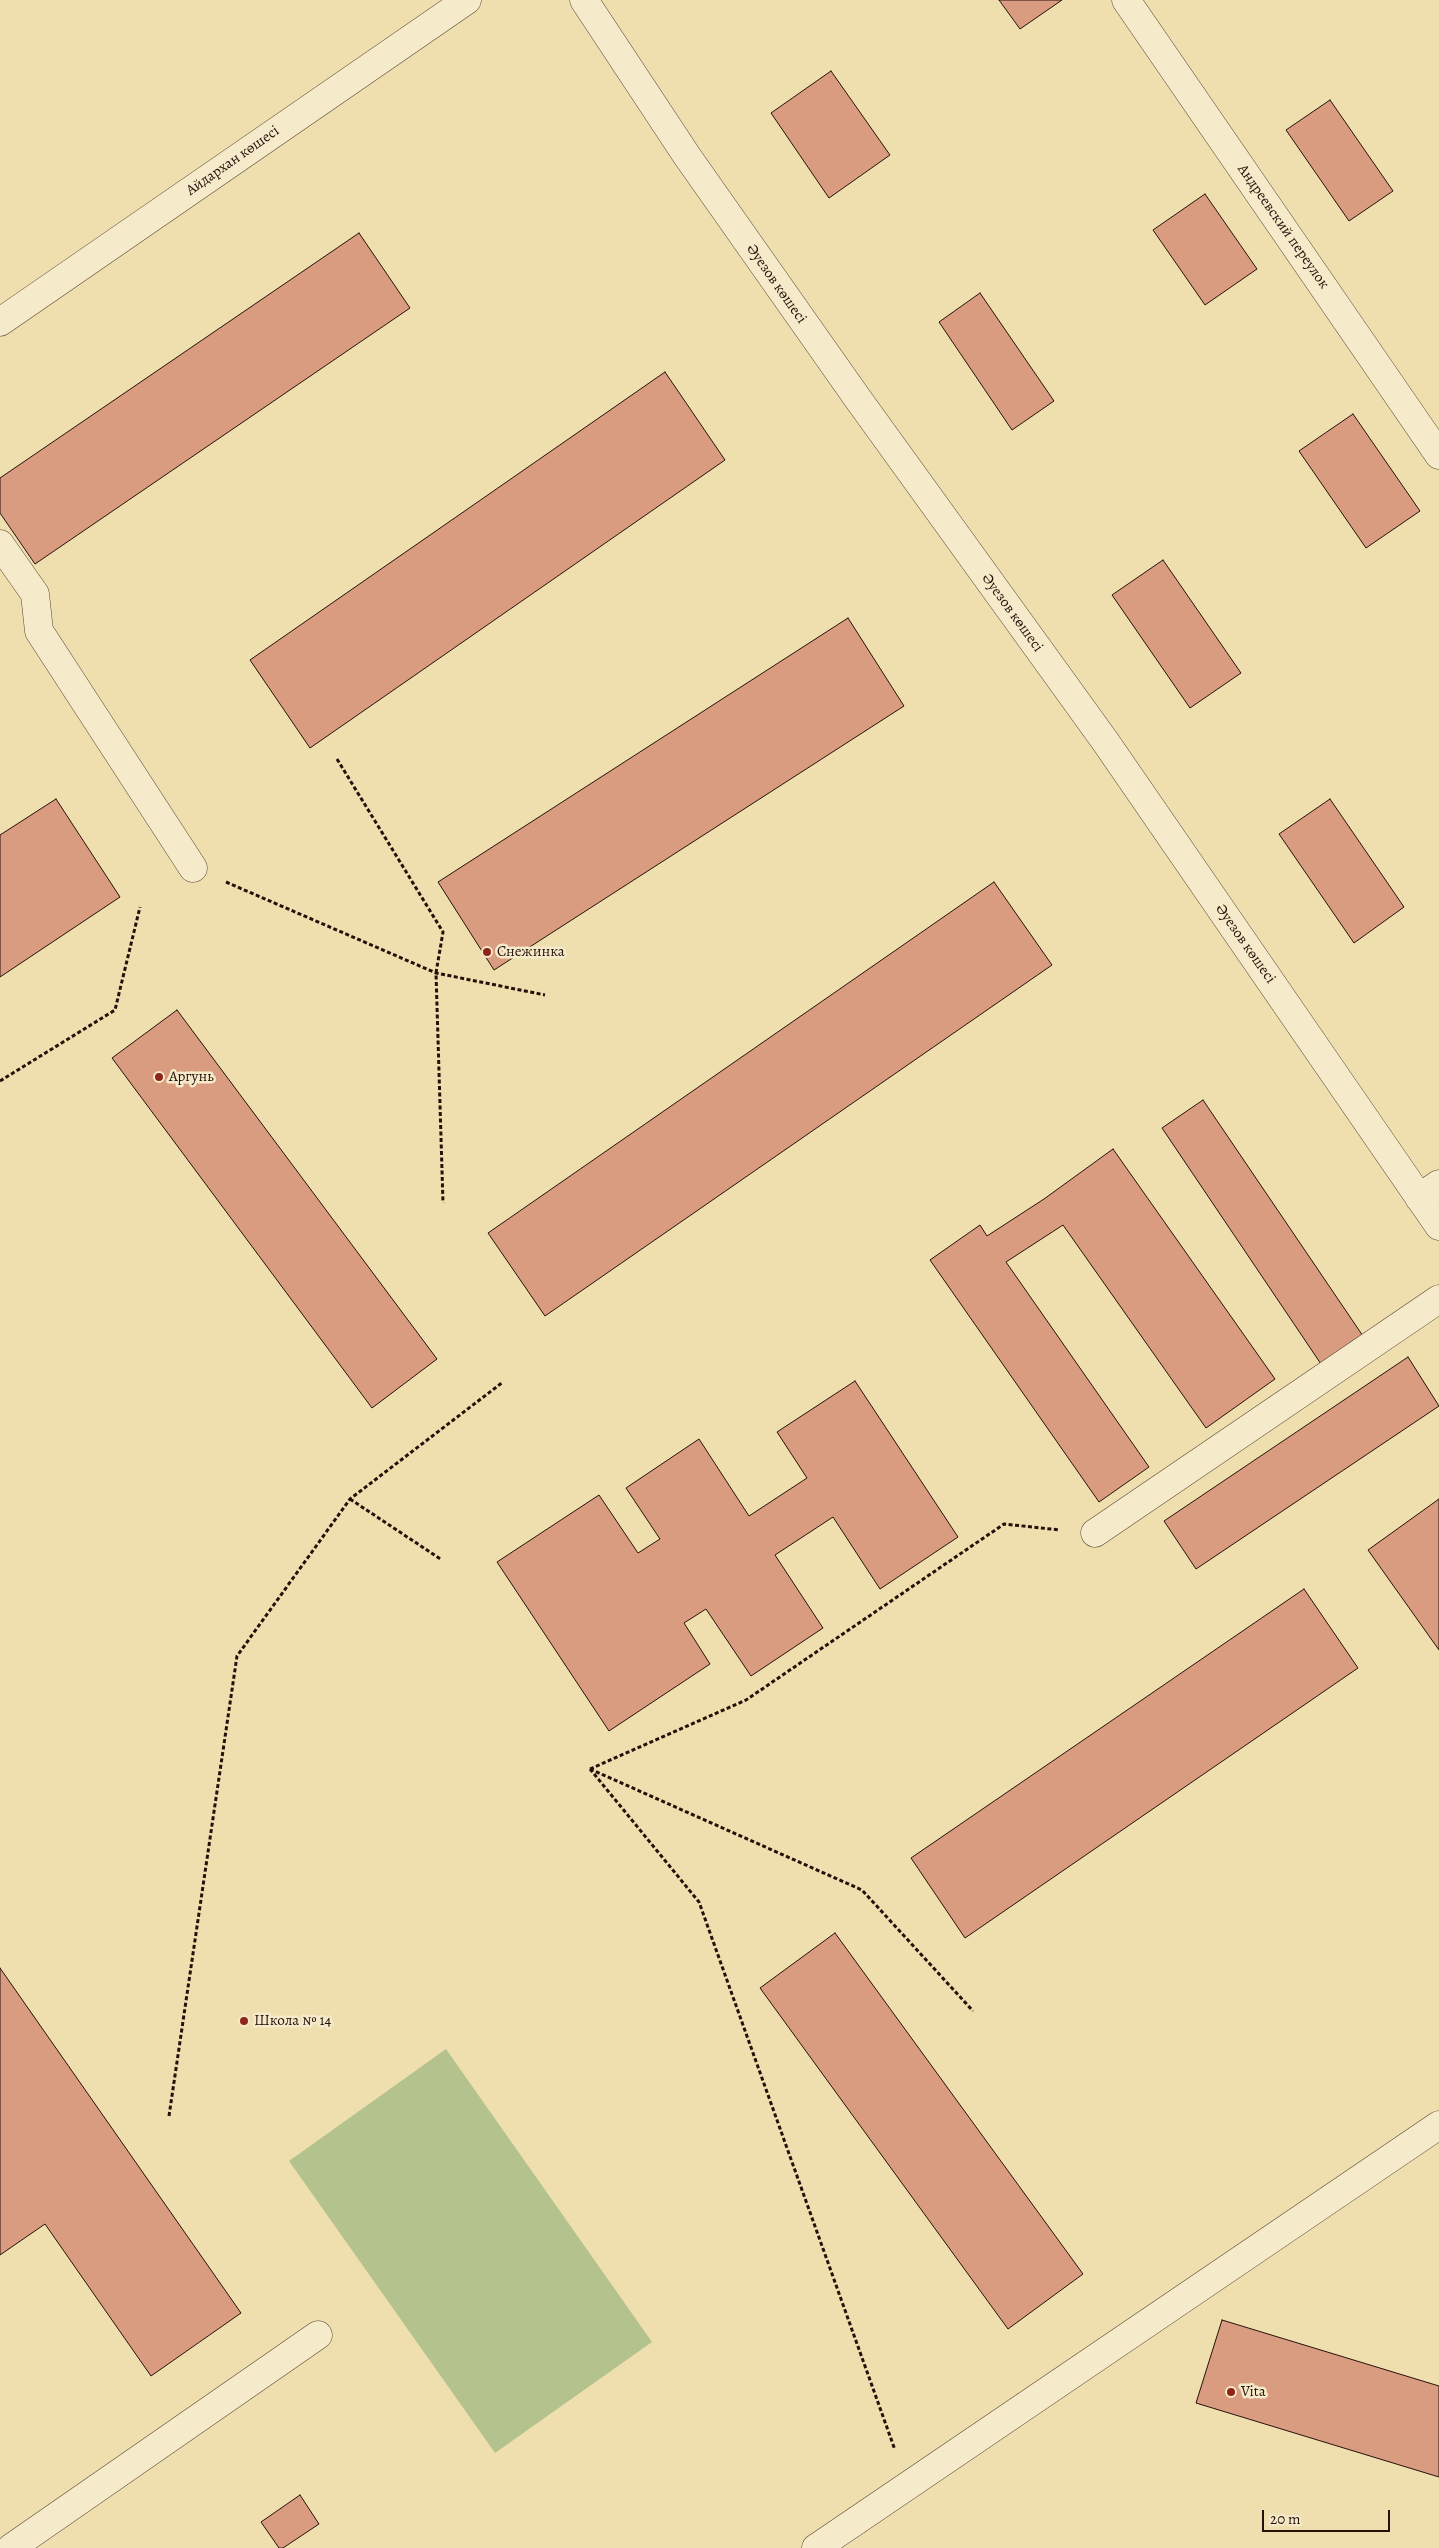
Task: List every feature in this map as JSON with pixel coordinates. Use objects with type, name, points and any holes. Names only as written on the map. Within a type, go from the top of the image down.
[{"type":"street","name":"Айдархан көшесі","points":[[0,322],[467,0]]},
{"type":"street","name":"Әуезов көшесі","points":[[584,0],[687,156],[858,400],[1429,1191],[1439,1226]]},
{"type":"street","name":"Андреевский переулок","points":[[1126,0],[1439,455]]},
{"type":"street","points":[[0,544],[35,594],[39,631],[193,868]]},
{"type":"street","points":[[1095,1533],[1439,1299]]},
{"type":"street","points":[[816,2548],[1439,2125]]},
{"type":"street","points":[[11,2548],[318,2335]]},
{"type":"path","points":[[337,759],[443,932],[436,973],[443,1203]]},
{"type":"path","points":[[193,868],[436,973],[546,995]]},
{"type":"path","points":[[0,1080],[115,1010],[140,907]]},
{"type":"path","points":[[169,2116],[237,1656],[350,1499],[503,1382]]},
{"type":"path","points":[[350,1499],[442,1560]]},
{"type":"path","points":[[590,1769],[746,1700],[1004,1524],[1095,1533]]},
{"type":"path","points":[[590,1769],[862,1890],[973,2011]]},
{"type":"path","points":[[590,1769],[699,1902],[908,2486]]},
{"type":"green space","points":[[446,2049],[652,2342],[495,2453],[289,2161]]},
{"type":"building","points":[[999,0],[1062,0],[1020,29]]},
{"type":"building","points":[[831,71],[890,155],[829,198],[771,113]]},
{"type":"building","points":[[1330,100],[1393,191],[1349,221],[1286,130]]},
{"type":"building","points":[[1205,194],[1257,269],[1205,305],[1153,230]]},
{"type":"building","points":[[359,233],[410,308],[35,564],[0,513],[0,478]]},
{"type":"building","points":[[980,293],[1054,401],[1012,430],[939,322]]},
{"type":"building","points":[[665,372],[725,460],[310,748],[250,660]]},
{"type":"building","points":[[1353,414],[1420,511],[1366,548],[1299,451]]},
{"type":"building","points":[[1163,560],[1241,673],[1190,708],[1112,595]]},
{"type":"building","points":[[848,618],[904,706],[494,970],[438,882]]},
{"type":"building","points":[[56,799],[120,897],[0,977],[0,835]]},
{"type":"building","points":[[1330,799],[1404,907],[1354,943],[1279,834]]},
{"type":"building","points":[[994,882],[1052,965],[545,1316],[488,1233]]},
{"type":"building","points":[[177,1010],[437,1359],[372,1408],[112,1058]]},
{"type":"building","points":[[1203,1100],[1365,1339],[1323,1367],[1162,1128]]},
{"type":"building","points":[[1113,1149],[1275,1379],[1206,1428],[1063,1225],[1006,1262],[1149,1467],[1099,1502],[930,1260],[980,1225],[987,1236],[1044,1199]]},
{"type":"building","points":[[1408,1357],[1439,1406],[1196,1569],[1164,1521]]},
{"type":"building","points":[[855,1381],[958,1537],[880,1589],[833,1517],[775,1555],[823,1628],[751,1676],[706,1609],[684,1623],[710,1664],[609,1731],[497,1562],[599,1495],[638,1553],[660,1539],[626,1488],[699,1439],[749,1516],[807,1478],[777,1432]]},
{"type":"building","points":[[1439,1499],[1439,1650],[1368,1550]]},
{"type":"building","points":[[1304,1589],[1358,1668],[965,1938],[911,1858]]},
{"type":"building","points":[[835,1933],[1083,2274],[1008,2329],[760,1988]]},
{"type":"building","points":[[0,1968],[241,2313],[151,2376],[45,2224],[0,2255]]},
{"type":"building","points":[[1222,2320],[1439,2386],[1439,2477],[1196,2403]]},
{"type":"building","points":[[300,2495],[319,2524],[283,2548],[279,2548],[261,2522]]},
{"type":"place","name":"Снежинка","points":[[487,952]]},
{"type":"place","name":"Аргунь","points":[[159,1077]]},
{"type":"place","name":"Школа № 14","points":[[244,2021]]},
{"type":"place","name":"Vita","points":[[1231,2392]]}]
